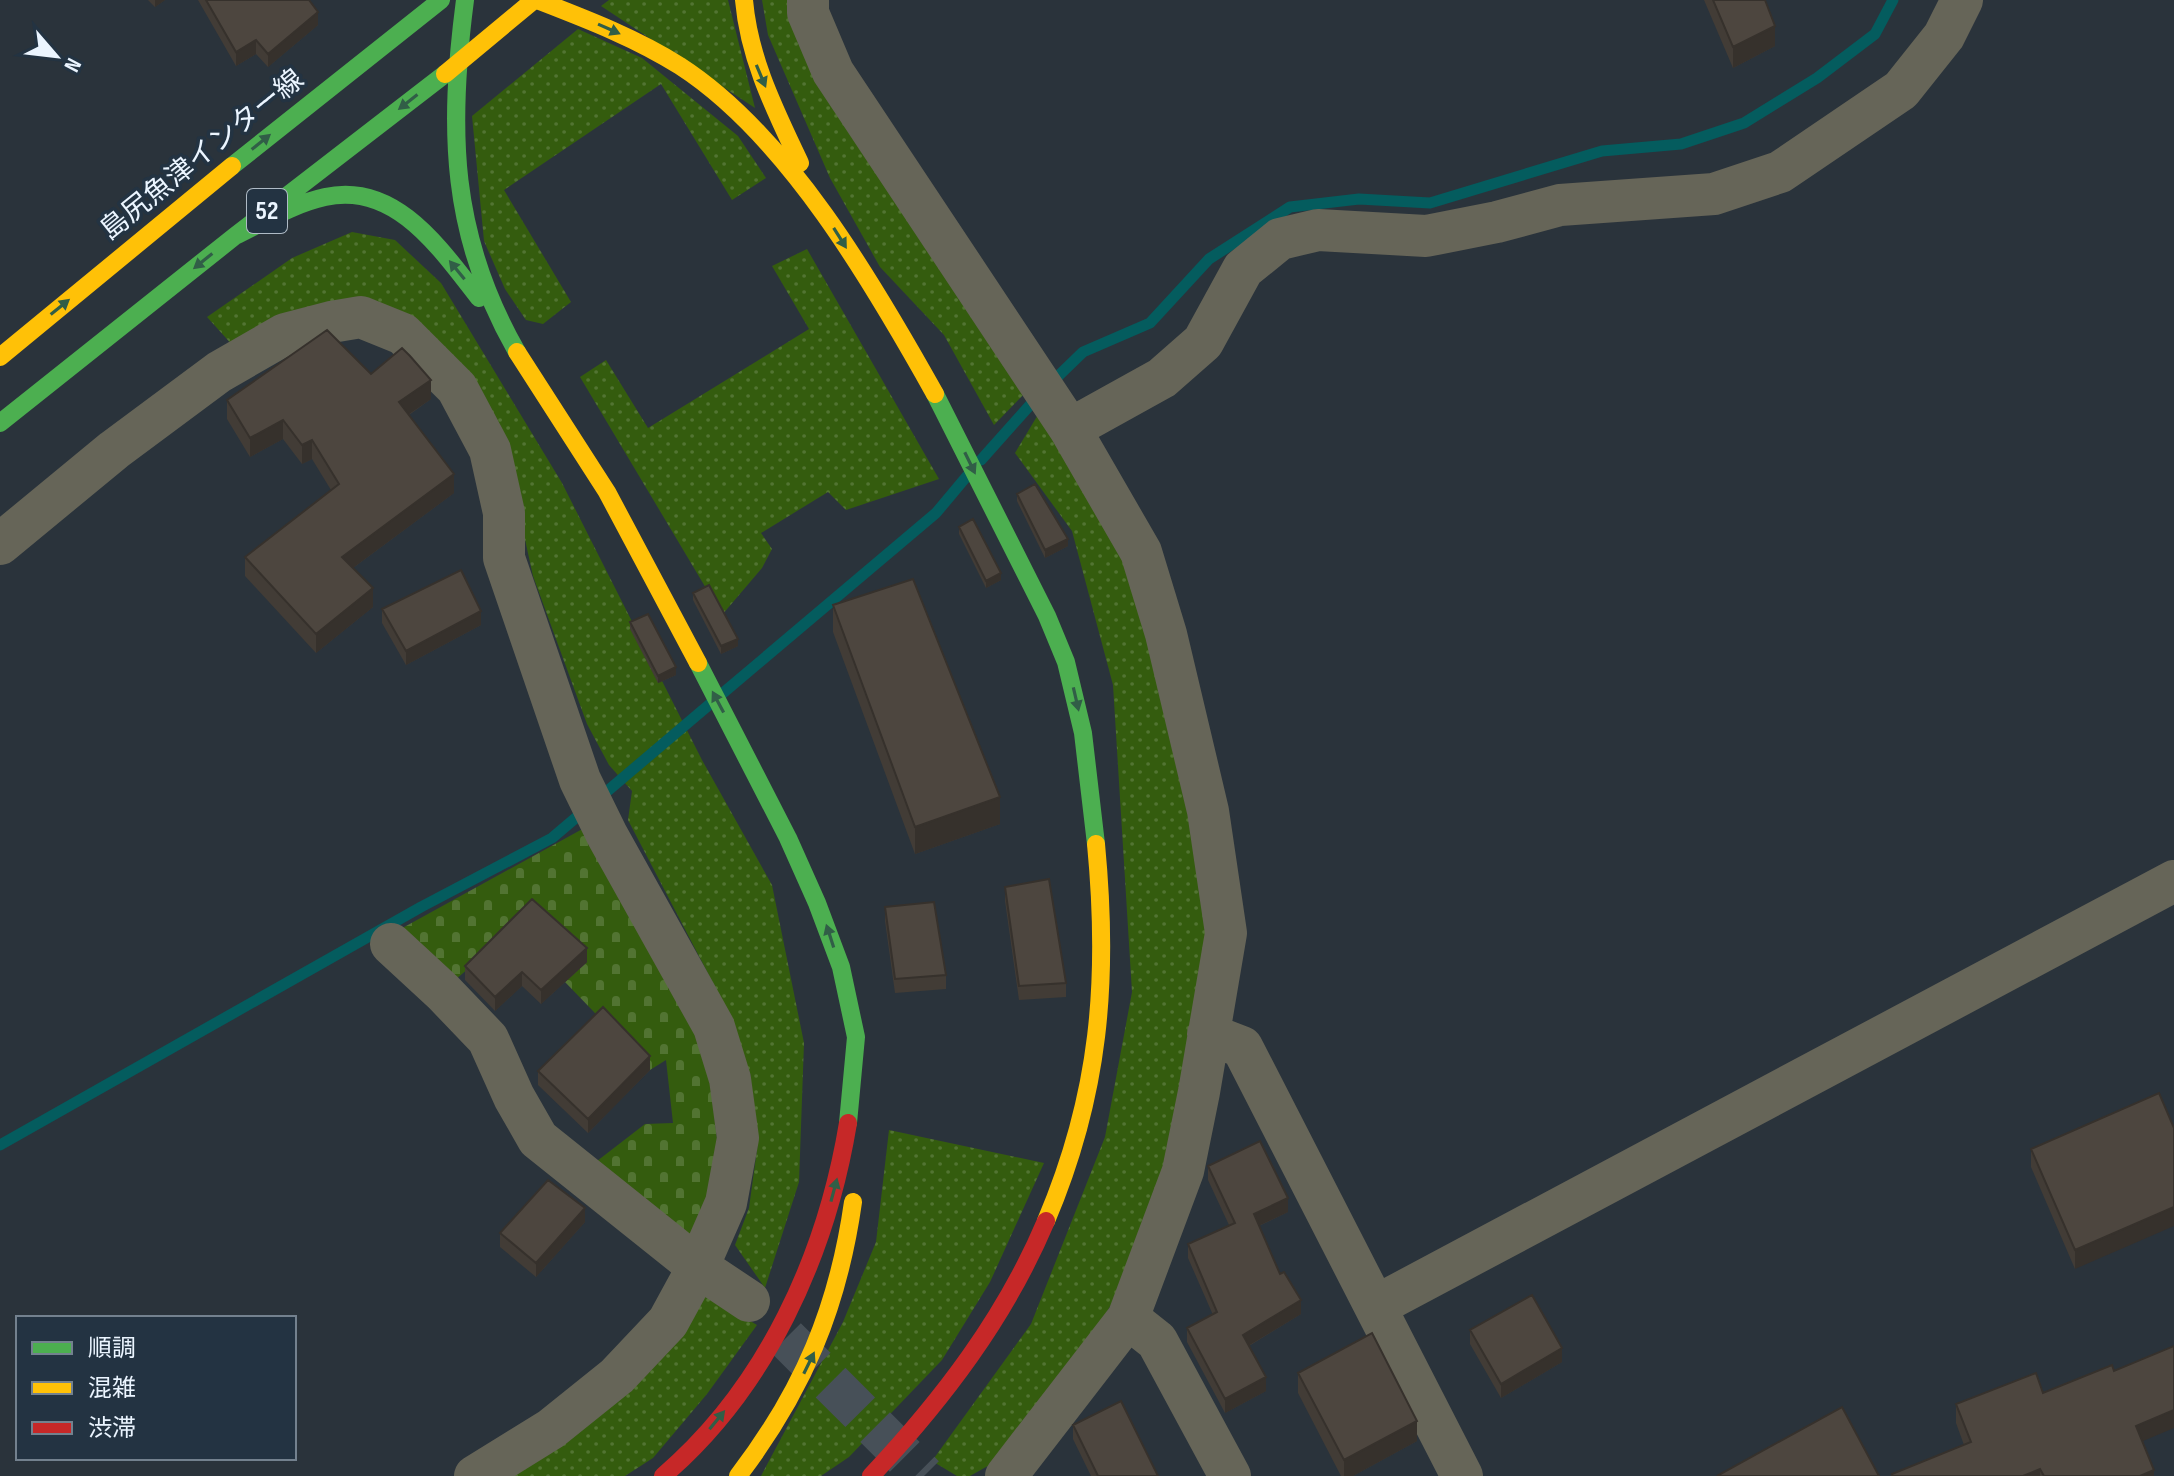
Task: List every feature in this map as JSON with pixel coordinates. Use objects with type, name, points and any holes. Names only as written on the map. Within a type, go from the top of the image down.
[{"type":"main road","name":"島尻魚津インター線","points":[[0,357],[271,134],[441,0]]},
{"type":"main road","points":[[465,0],[456,66],[455,165],[464,221],[480,275],[505,332]]},
{"type":"main road","points":[[536,0],[636,41],[683,69],[725,101],[819,205]]},
{"type":"main road","name":"52","points":[[0,423],[536,0]]},
{"type":"main road","points":[[744,0],[754,60],[819,205],[925,373],[1053,627],[1071,677],[1085,736],[1098,860],[1103,962],[1099,1031],[1069,1165],[1045,1227],[1014,1290],[978,1349],[936,1405],[871,1476]]},
{"type":"main road","points":[[235,236],[299,206],[337,195],[371,196],[406,216],[435,243],[505,332],[607,492],[767,792],[823,913],[842,973],[856,1035],[860,1099],[849,1235],[835,1298],[815,1353],[788,1406],[738,1476]]},
{"type":"main road","points":[[663,1476],[710,1430],[747,1383],[783,1326],[807,1272],[843,1158],[852,1097],[856,1035]]},
{"type":"main road","points":[[853,1476],[936,1405]]},
{"type":"street","points":[[808,0],[808,13],[833,72],[1070,429],[1141,552],[1166,634],[1208,811],[1226,933],[1183,1171],[1128,1318],[1006,1476]]},
{"type":"street","points":[[1070,429],[1162,378],[1203,342],[1243,269],[1280,239],[1318,230],[1426,236],[1560,205],[1714,194],[1780,172],[1901,90],[1944,36],[1962,0]]},
{"type":"street","points":[[7,524],[208,380],[285,334],[361,317],[403,334],[457,388],[490,450],[504,513],[504,558],[580,780],[607,835],[714,1027],[730,1079],[738,1138],[726,1203],[698,1267],[668,1322],[617,1376],[551,1429],[475,1476]]},
{"type":"street","points":[[1376,1306],[2174,881]]},
{"type":"street","points":[[391,944],[488,1039],[514,1097],[538,1139],[698,1267],[749,1301]]},
{"type":"street","points":[[1208,1034],[1242,1047],[1462,1476]]},
{"type":"street","points":[[1128,1318],[1157,1341],[1230,1476]]},
{"type":"green space","points":[[609,0],[728,0],[755,108],[601,6]]},
{"type":"green space","points":[[762,0],[792,0],[1028,390],[994,425],[944,335],[880,267],[830,178],[768,35]]},
{"type":"green space","points":[[578,29],[642,58],[738,136],[766,178],[732,200],[661,84],[504,190],[571,302],[543,324],[526,320],[505,289],[484,241],[472,116]]},
{"type":"green space","points":[[352,232],[395,240],[441,283],[562,483],[702,760],[772,885],[804,1043],[799,1182],[765,1288],[735,1245],[749,1208],[758,1142],[750,1073],[713,983],[628,820],[632,791],[609,765],[587,724],[533,576],[519,512],[379,309],[235,348],[207,317],[292,258]]},
{"type":"green space","points":[[807,249],[939,479],[846,510],[828,492],[761,533],[772,549],[762,568],[722,615],[580,377],[606,360],[648,428],[809,329],[772,266]]},
{"type":"green space","points":[[1042,408],[1124,551],[1174,732],[1212,955],[1174,1151],[1118,1293],[1078,1360],[1002,1458],[970,1476],[957,1476],[932,1461],[1031,1324],[1105,1137],[1132,992],[1113,685],[1072,531],[1015,453]]},
{"type":"green space","points":[[586,827],[705,1035],[717,1139],[710,1201],[694,1243],[588,1168],[645,1124],[673,1123],[666,1060],[650,1070],[565,982],[587,962],[532,914],[455,980],[397,931]]},
{"type":"green space","points":[[889,1130],[1044,1163],[990,1282],[942,1360],[849,1457],[821,1476],[761,1476],[843,1322],[876,1242]]},
{"type":"green space","points":[[701,1292],[757,1325],[707,1394],[653,1458],[625,1476],[511,1476]]},
{"type":"building","points":[[206,0],[309,0],[318,12],[268,54],[256,40],[236,52]]},
{"type":"building","points":[[1713,0],[1765,0],[1775,26],[1733,47]]},
{"type":"building","points":[[327,330],[371,374],[402,348],[410,356],[431,380],[399,402],[454,474],[342,557],[373,588],[316,634],[245,557],[339,484],[312,440],[302,445],[283,420],[250,438],[227,400]]},
{"type":"building","points":[[1035,484],[1068,539],[1045,550],[1017,494]]},
{"type":"building","points":[[973,519],[1001,573],[986,581],[959,527]]},
{"type":"building","points":[[461,570],[481,611],[406,651],[382,609]]},
{"type":"building","points":[[913,579],[1000,797],[915,827],[833,605]]},
{"type":"building","points":[[709,585],[738,639],[721,646],[693,593]]},
{"type":"building","points":[[648,614],[676,667],[658,676],[630,622]]},
{"type":"building","points":[[1049,879],[1066,983],[1019,986],[1005,887]]},
{"type":"building","points":[[532,899],[587,948],[541,990],[522,972],[495,997],[465,966]]},
{"type":"building","points":[[934,902],[946,975],[895,979],[885,907]]},
{"type":"building","points":[[603,1007],[650,1056],[588,1119],[538,1071]]},
{"type":"building","points":[[2159,1093],[2174,1128],[2174,1207],[2075,1250],[2031,1149]]},
{"type":"building","points":[[1260,1141],[1288,1198],[1254,1214],[1280,1274],[1284,1272],[1301,1300],[1243,1335],[1266,1377],[1225,1399],[1187,1328],[1217,1312],[1188,1244],[1235,1223],[1208,1166]]},
{"type":"building","points":[[548,1180],[585,1208],[536,1263],[500,1233]]},
{"type":"building","points":[[1532,1295],[1562,1348],[1501,1384],[1470,1330]]},
{"type":"building","points":[[1372,1333],[1417,1421],[1344,1460],[1298,1373]]},
{"type":"building","points":[[2174,1346],[2174,1410],[2136,1426],[2154,1470],[2140,1476],[2044,1476],[2040,1469],[2023,1476],[1892,1476],[1971,1442],[1956,1404],[2036,1373],[2043,1393],[2112,1365],[2114,1371]]},
{"type":"building","points":[[1121,1401],[1158,1476],[1098,1476],[1073,1425]]},
{"type":"building","points":[[1842,1407],[1879,1476],[1717,1476]]},
{"type":"waterway","points":[[1051,383],[1083,352],[1150,323],[1209,259],[1290,207],[1359,199],[1430,203],[1602,151],[1681,144],[1744,123],[1817,78],[1875,34],[1893,0]]},
{"type":"waterway","points":[[981,460],[1039,395]]},
{"type":"waterway","points":[[723,693],[936,513],[967,476]]},
{"type":"waterway","points":[[598,799],[710,704]]},
{"type":"waterway","points":[[0,1145],[421,907],[552,838],[585,810]]},
{"type":"tunnel","points":[[786,1338],[924,1476]]},
{"type":"traffic: fast","points":[[232,166],[441,0]]},
{"type":"traffic: fast","points":[[465,0],[457,93],[456,138],[460,181],[478,266],[517,352]]},
{"type":"traffic: fast","points":[[0,423],[445,74]]},
{"type":"traffic: fast","points":[[235,236],[313,200],[350,195],[374,199],[395,209],[414,224],[449,260],[479,298]]},
{"type":"traffic: fast","points":[[935,394],[1047,616],[1066,662],[1083,733],[1096,844]]},
{"type":"traffic: fast","points":[[698,663],[788,838],[841,967],[856,1037],[848,1123]]},
{"type":"traffic: slow","points":[[445,74],[534,0]]},
{"type":"traffic: slow","points":[[537,0],[610,30],[680,66],[719,95],[756,131],[824,214],[884,306],[935,394]]},
{"type":"traffic: slow","points":[[744,0],[757,64],[800,163]]},
{"type":"traffic: slow","points":[[0,357],[232,166]]},
{"type":"traffic: slow","points":[[517,352],[607,492],[698,663]]},
{"type":"traffic: slow","points":[[1046,1221],[1078,1128],[1096,1036],[1101,942],[1096,844]]},
{"type":"traffic: slow","points":[[738,1476],[781,1412],[814,1347],[838,1278],[853,1202]]},
{"type":"traffic: jam","points":[[663,1476],[700,1441],[732,1402],[761,1361],[786,1316],[824,1222],[848,1123]]},
{"type":"traffic: jam","points":[[871,1476],[947,1387],[992,1324],[1030,1257],[1046,1221]]}]
